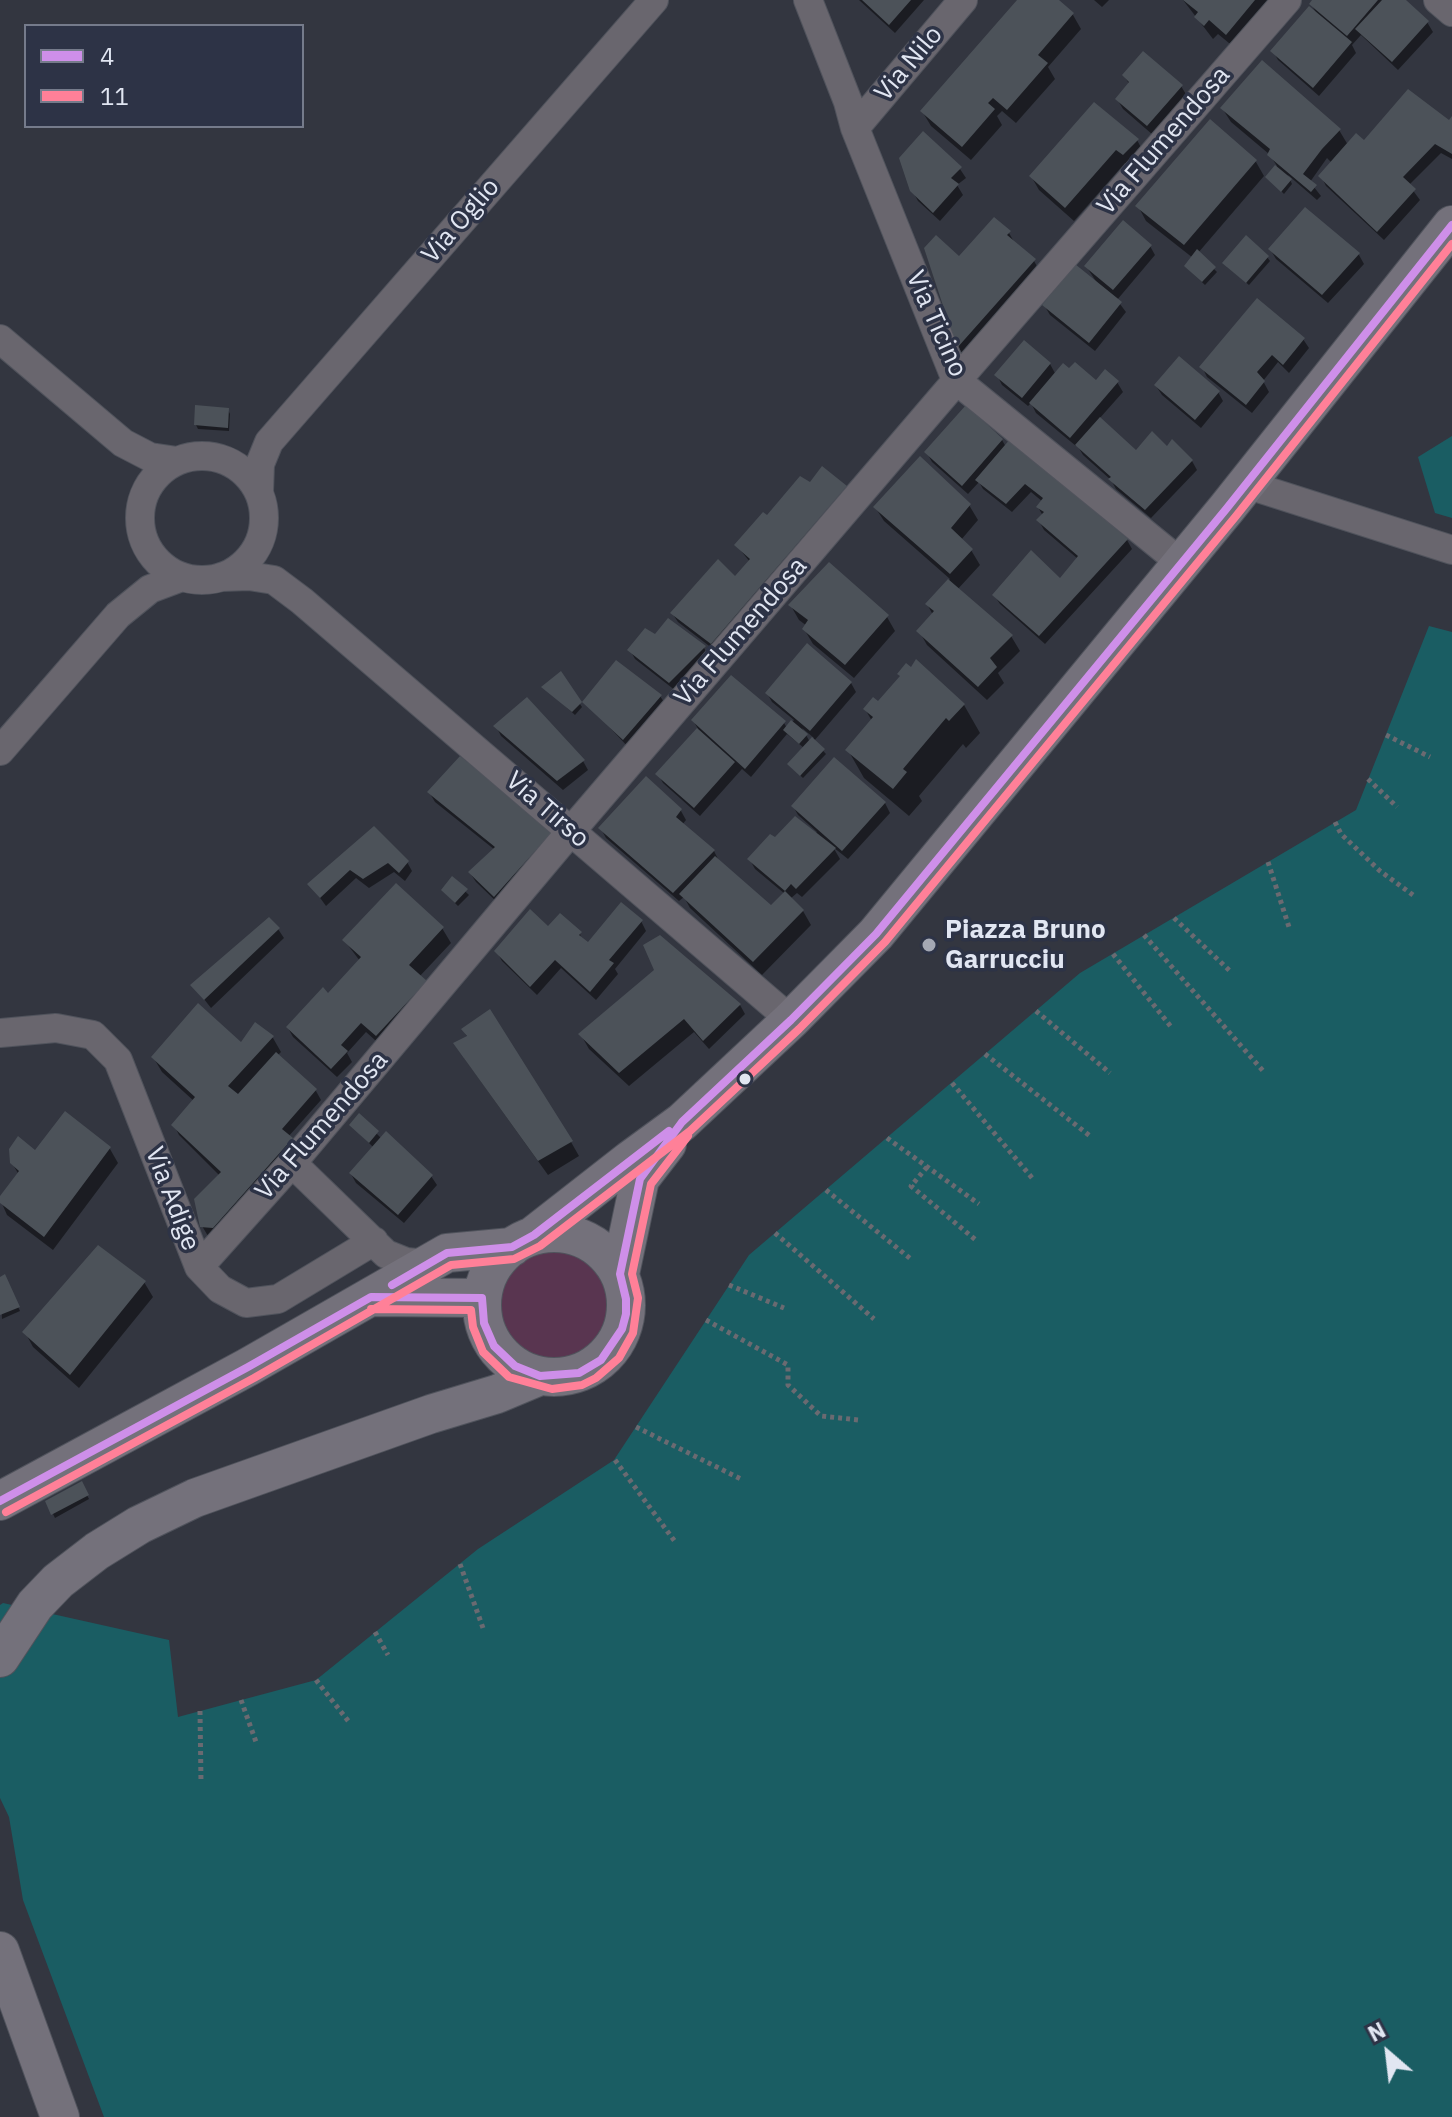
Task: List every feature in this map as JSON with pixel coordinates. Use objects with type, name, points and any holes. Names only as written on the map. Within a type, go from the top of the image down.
[{"type":"main road","points":[[0,1501],[248,1367],[447,1253],[523,1241],[547,1233],[572,1235],[590,1242],[604,1253],[620,1274],[626,1299],[622,1329],[601,1360],[579,1373],[552,1377],[540,1376],[515,1366],[494,1346],[484,1323],[482,1298],[491,1269],[523,1241],[682,1122],[791,1020],[876,934],[1252,476],[1452,225]]},
{"type":"main road","points":[[620,1274],[640,1179],[682,1122]]},
{"type":"main road","points":[[371,1297],[482,1298]]},
{"type":"main road","points":[[433,1413],[449,1402],[494,1346]]},
{"type":"main road","points":[[0,1658],[35,1605],[58,1581],[139,1525],[195,1498],[433,1413],[497,1394],[540,1376]]},
{"type":"main road","points":[[0,1951],[60,2117]]},
{"type":"street","name":"Via Oglio","points":[[269,442],[654,0]]},
{"type":"street","name":"Via Ticino","points":[[808,0],[855,128],[956,380],[1181,563]]},
{"type":"street","name":"Via Nilo","points":[[855,128],[963,0]]},
{"type":"street","name":"Via Flumendosa","points":[[199,1267],[292,1163],[956,380],[1287,0]]},
{"type":"street","points":[[1438,0],[1452,12]]},
{"type":"street","points":[[0,339],[123,443],[150,457],[177,461],[205,456],[228,461],[247,474],[259,492]]},
{"type":"street","points":[[228,461],[269,442]]},
{"type":"street","points":[[221,577],[240,568],[254,552],[262,534],[264,513],[259,492],[260,464],[269,442]]},
{"type":"street","points":[[123,443],[138,465],[146,490]]},
{"type":"street","points":[[177,461],[158,474],[146,490],[141,508],[141,530],[147,548],[162,566],[182,577],[201,580],[249,576],[274,580],[302,601]]},
{"type":"street","points":[[1252,476],[1261,489],[1452,550]]},
{"type":"street","points":[[262,534],[272,560],[302,601]]},
{"type":"street","points":[[118,615],[138,577],[147,548]]},
{"type":"street","points":[[0,751],[118,615],[150,589],[182,577]]},
{"type":"street","name":"Via Tirso","points":[[302,601],[791,1020]]},
{"type":"street","name":"Via Adige","points":[[0,1033],[56,1028],[93,1035],[118,1060],[199,1267],[220,1289],[246,1303],[278,1299],[374,1241]]},
{"type":"street","points":[[292,1163],[386,1254],[406,1262],[428,1264]]},
{"type":"path","points":[[1386,735],[1430,757]]},
{"type":"path","points":[[1368,779],[1397,807]]},
{"type":"path","points":[[1335,822],[1341,834],[1380,871],[1413,895]]},
{"type":"path","points":[[1268,862],[1289,927]]},
{"type":"path","points":[[1174,918],[1230,971]]},
{"type":"path","points":[[1144,935],[1264,1072]]},
{"type":"path","points":[[1113,954],[1172,1028]]},
{"type":"path","points":[[1036,1011],[1110,1073]]},
{"type":"path","points":[[985,1054],[1090,1136]]},
{"type":"path","points":[[952,1083],[1033,1179]]},
{"type":"path","points":[[887,1138],[979,1204]]},
{"type":"path","points":[[927,1167],[911,1186],[977,1241]]},
{"type":"path","points":[[826,1190],[912,1260]]},
{"type":"path","points":[[775,1233],[874,1319]]},
{"type":"path","points":[[729,1285],[784,1308]]},
{"type":"path","points":[[706,1320],[788,1365],[788,1385],[821,1416],[859,1420]]},
{"type":"path","points":[[636,1427],[743,1480]]},
{"type":"path","points":[[615,1460],[676,1543]]},
{"type":"path","points":[[460,1564],[483,1628]]},
{"type":"path","points":[[375,1632],[388,1655]]},
{"type":"path","points":[[316,1680],[349,1722]]},
{"type":"path","points":[[241,1700],[256,1742]]},
{"type":"path","points":[[200,1711],[201,1782]]},
{"type":"shaded area","points":[[555,1246],[577,1250],[596,1263],[609,1282],[613,1304],[609,1326],[596,1345],[577,1358],[555,1362],[533,1358],[514,1345],[501,1326],[497,1304],[501,1282],[514,1263],[533,1250]]},
{"type":"water","points":[[1452,436],[1452,518],[1435,513],[1418,457]]},
{"type":"water","points":[[1429,626],[1452,632],[1452,2117],[104,2117],[23,1900],[9,1817],[0,1798],[0,1605],[3,1603],[169,1640],[178,1717],[316,1680],[478,1549],[614,1460],[749,1255],[1080,973],[1356,810]]},
{"type":"building","points":[[862,0],[911,0],[889,25]]},
{"type":"building","points":[[1017,0],[1059,0],[1074,13],[1038,55],[1048,63],[1007,110],[993,98],[988,103],[995,109],[962,147],[920,111]]},
{"type":"building","points":[[1183,0],[1255,0],[1226,35],[1209,20],[1204,26],[1194,17],[1198,12]]},
{"type":"building","points":[[1312,0],[1378,0],[1347,36],[1309,4]]},
{"type":"building","points":[[1382,0],[1406,0],[1429,21],[1392,62],[1355,29]]},
{"type":"building","points":[[1309,6],[1352,42],[1313,88],[1270,51]]},
{"type":"building","points":[[1143,51],[1183,85],[1147,126],[1115,99],[1129,82],[1122,75]]},
{"type":"building","points":[[1262,60],[1341,129],[1303,174],[1317,185],[1311,192],[1267,155],[1270,149],[1220,108]]},
{"type":"building","points":[[1408,89],[1449,120],[1452,116],[1452,154],[1435,144],[1403,177],[1416,189],[1377,232],[1318,176],[1356,133],[1364,140]]},
{"type":"building","points":[[1094,102],[1139,139],[1123,155],[1116,150],[1065,208],[1029,176]]},
{"type":"building","points":[[1210,119],[1257,160],[1184,245],[1135,206]]},
{"type":"building","points":[[923,131],[962,167],[951,178],[959,184],[933,213],[910,191],[899,158]]},
{"type":"building","points":[[1275,165],[1292,179],[1281,192],[1265,177]]},
{"type":"building","points":[[1305,207],[1360,253],[1322,295],[1268,249]]},
{"type":"building","points":[[994,217],[1011,231],[1007,235],[1036,259],[957,348],[924,248],[936,235],[959,256]]},
{"type":"building","points":[[1123,220],[1152,245],[1113,290],[1084,266]]},
{"type":"building","points":[[1246,235],[1269,256],[1246,283],[1222,263]]},
{"type":"building","points":[[1197,249],[1216,267],[1202,282],[1184,266]]},
{"type":"building","points":[[1075,264],[1122,302],[1089,343],[1042,305]]},
{"type":"building","points":[[1257,298],[1305,338],[1283,365],[1272,355],[1257,372],[1265,381],[1246,405],[1199,367]]},
{"type":"building","points":[[1024,340],[1051,363],[1022,398],[994,375]]},
{"type":"building","points":[[1179,356],[1220,391],[1195,420],[1154,385]]},
{"type":"building","points":[[1075,362],[1096,380],[1105,369],[1119,381],[1070,438],[1029,403],[1063,363],[1069,368]]},
{"type":"building","points":[[195,405],[229,408],[228,428],[194,425]]},
{"type":"building","points":[[966,405],[1003,439],[962,486],[924,452]]},
{"type":"building","points":[[1100,417],[1136,450],[1152,431],[1167,446],[1172,439],[1193,460],[1145,510],[1108,479],[1111,477],[1075,445]]},
{"type":"building","points":[[1011,438],[1128,539],[1039,636],[992,595],[1031,550],[1060,578],[1078,556],[1036,520],[1044,512],[1036,507],[1043,498],[1025,484],[1006,504],[975,480]]},
{"type":"building","points":[[920,456],[971,504],[951,528],[973,549],[950,574],[873,507]]},
{"type":"building","points":[[822,466],[847,486],[711,644],[670,613],[718,559],[735,576],[750,559],[734,545],[763,512],[767,515],[800,476],[810,482]]},
{"type":"building","points":[[829,562],[889,615],[845,665],[802,629],[808,620],[788,605]]},
{"type":"building","points":[[948,579],[1013,635],[990,658],[997,667],[978,687],[916,631],[934,611],[925,604]]},
{"type":"building","points":[[668,618],[706,646],[669,683],[627,650],[645,628],[655,634]]},
{"type":"building","points":[[807,643],[852,682],[810,731],[765,693]]},
{"type":"building","points":[[916,659],[965,704],[949,721],[946,718],[903,769],[907,772],[893,789],[845,750],[873,717],[863,709],[873,697],[878,701],[900,676],[897,674],[906,663],[911,667]]},
{"type":"building","points":[[616,660],[662,695],[623,740],[582,702]]},
{"type":"building","points":[[561,671],[582,702],[572,712],[541,687]]},
{"type":"building","points":[[731,675],[786,721],[745,769],[691,720]]},
{"type":"building","points":[[527,697],[585,760],[557,781],[493,726]]},
{"type":"building","points":[[791,720],[808,734],[799,744],[783,730]]},
{"type":"building","points":[[697,728],[735,762],[694,808],[655,774]]},
{"type":"building","points":[[812,737],[825,749],[800,776],[787,764]]},
{"type":"building","points":[[460,756],[553,831],[494,897],[468,872],[495,847],[427,792]]},
{"type":"building","points":[[834,757],[886,802],[842,851],[791,806]]},
{"type":"building","points":[[646,776],[682,809],[676,817],[715,850],[673,893],[598,828]]},
{"type":"building","points":[[795,816],[836,848],[796,889],[791,884],[785,891],[747,859],[770,834],[775,837]]},
{"type":"building","points":[[374,826],[409,861],[399,873],[388,863],[363,879],[350,870],[320,898],[307,884]]},
{"type":"building","points":[[715,856],[771,905],[785,891],[804,910],[753,962],[679,894]]},
{"type":"building","points":[[452,876],[468,889],[455,903],[441,890]]},
{"type":"building","points":[[396,883],[444,927],[409,965],[427,981],[376,1036],[361,1023],[341,1045],[348,1051],[331,1069],[286,1027],[323,987],[328,993],[361,957],[342,940]]},
{"type":"building","points":[[621,902],[643,920],[609,960],[614,963],[590,992],[555,960],[530,987],[494,951],[530,909],[548,926],[560,913],[582,932],[579,935],[588,942]]},
{"type":"building","points":[[269,917],[280,928],[204,1000],[190,985]]},
{"type":"building","points":[[660,935],[741,1004],[703,1041],[684,1019],[619,1073],[578,1034],[654,970],[643,945]]},
{"type":"building","points":[[198,1003],[241,1042],[255,1022],[274,1036],[228,1086],[238,1094],[276,1052],[317,1089],[282,1129],[293,1138],[213,1228],[200,1227],[194,1199],[221,1172],[171,1125],[195,1097],[151,1057]]},
{"type":"building","points":[[490,1009],[573,1141],[538,1161],[453,1043],[467,1036],[461,1029]]},
{"type":"building","points":[[65,1111],[111,1147],[44,1237],[0,1203],[0,1196],[19,1171],[10,1163],[9,1149],[18,1136],[35,1150]]},
{"type":"building","points":[[359,1113],[379,1131],[369,1143],[349,1125]]},
{"type":"building","points":[[386,1131],[433,1175],[398,1215],[349,1173]]},
{"type":"building","points":[[98,1245],[146,1281],[70,1375],[22,1332]]},
{"type":"building","points":[[5,1274],[20,1307],[0,1315],[0,1277]]},
{"type":"building","points":[[82,1481],[89,1495],[51,1515],[45,1501]]},
{"type":"transit line","name":"4","points":[[0,1501],[371,1297],[482,1298],[484,1323],[494,1346],[515,1366],[540,1376],[579,1373],[601,1360],[622,1329],[626,1314],[620,1274],[640,1179],[682,1122],[791,1020],[876,934],[1227,508],[1452,225]]},
{"type":"transit line","name":"11","points":[[6,1512],[254,1378],[451,1265],[514,1259],[540,1246],[690,1131],[799,1029],[885,942],[1236,516],[1452,244]]},
{"type":"transit line","name":"4","points":[[392,1285],[447,1253],[512,1247],[534,1235],[669,1131]]},
{"type":"transit line","name":"11","points":[[371,1309],[471,1310],[473,1327],[483,1352],[509,1377],[552,1389],[582,1385],[596,1378],[619,1358],[633,1333],[638,1298],[632,1274],[651,1184],[688,1136]]},
{"type":"place","name":"Piazza Bruno Garrucciu","points":[[929,945]]}]
